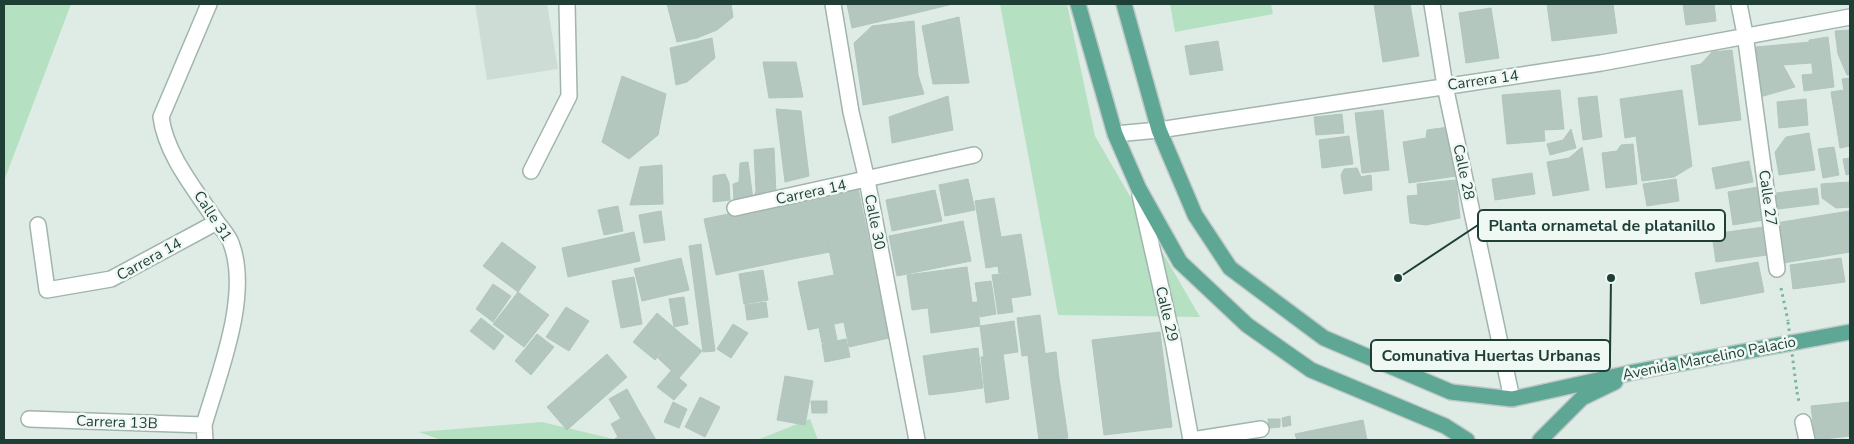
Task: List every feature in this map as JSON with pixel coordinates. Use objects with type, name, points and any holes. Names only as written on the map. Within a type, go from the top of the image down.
[{"type":"main road","points":[[1078,4],[1115,134],[1139,189],[1180,262],[1247,324],[1311,370],[1445,426],[1467,440]]},
{"type":"main road","name":"Avenida Marcelino Palacio","points":[[1124,4],[1159,130],[1194,215],[1230,268],[1324,338],[1451,392],[1512,399],[1634,372],[1850,332]]},
{"type":"main road","points":[[1540,440],[1582,398],[1634,372]]},
{"type":"street","name":"Calle 31","points":[[205,440],[204,425],[236,316],[236,262],[231,241],[182,168],[164,135],[161,117],[209,4]]},
{"type":"street","points":[[531,171],[569,96],[567,4]]},
{"type":"street","name":"Calle 30","points":[[833,4],[850,112],[867,180],[917,440]]},
{"type":"street","name":"Calle 28","points":[[1432,4],[1445,86],[1512,399]]},
{"type":"street","name":"Calle 27","points":[[1739,4],[1745,34],[1778,269]]},
{"type":"street","name":"Carrera 14","points":[[1115,134],[1159,130],[1601,63],[1745,34],[1850,17]]},
{"type":"street","name":"Carrera 14","points":[[734,208],[974,155]]},
{"type":"street","name":"Calle 29","points":[[1139,189],[1174,341],[1191,440]]},
{"type":"street","name":"Carrera 14","points":[[38,225],[47,290],[111,279],[217,222]]},
{"type":"street","name":"Carrera 13B","points":[[29,419],[204,425]]},
{"type":"street","points":[[1803,422],[1806,440]]},
{"type":"street","points":[[1191,440],[1261,428]]},
{"type":"path","points":[[1778,269],[1788,322],[1797,392]]},
{"type":"shaded area","points":[[475,4],[547,4],[558,69],[487,80]]},
{"type":"green space","points":[[4,4],[71,4],[4,181]]},
{"type":"green space","points":[[1000,4],[1067,4],[1095,136],[1200,317],[1058,315]]},
{"type":"green space","points":[[1170,4],[1271,4],[1273,14],[1175,32]]},
{"type":"green space","points":[[810,419],[818,440],[757,440]]},
{"type":"green space","points":[[542,422],[618,440],[441,440],[419,432]]},
{"type":"building","points":[[667,4],[731,4],[733,17],[717,30],[697,38],[677,42]]},
{"type":"building","points":[[847,4],[914,4],[916,13],[852,28]]},
{"type":"building","points":[[914,4],[953,4],[916,13]]},
{"type":"building","points":[[1374,4],[1410,4],[1419,56],[1383,62]]},
{"type":"building","points":[[1547,4],[1613,4],[1617,33],[1552,41]]},
{"type":"building","points":[[1683,4],[1714,4],[1716,21],[1686,25]]},
{"type":"building","points":[[1491,8],[1499,58],[1466,63],[1459,13]]},
{"type":"building","points":[[959,17],[969,83],[933,84],[922,26]]},
{"type":"building","points":[[914,21],[918,75],[924,94],[863,105],[854,43],[872,26]]},
{"type":"building","points":[[1850,30],[1850,75],[1847,75],[1838,54],[1835,31]]},
{"type":"building","points":[[1828,37],[1834,87],[1804,91],[1802,75],[1813,74],[1809,40]]},
{"type":"building","points":[[712,38],[715,58],[687,82],[676,85],[670,48]]},
{"type":"building","points":[[1218,41],[1223,70],[1190,75],[1185,46]]},
{"type":"building","points":[[1810,42],[1811,63],[1783,65],[1795,87],[1760,97],[1756,47]]},
{"type":"building","points":[[1732,50],[1741,120],[1699,125],[1691,66],[1701,64],[1712,52]]},
{"type":"building","points":[[763,62],[796,62],[803,97],[769,98]]},
{"type":"building","points":[[622,76],[666,94],[658,135],[629,159],[602,142]]},
{"type":"building","points":[[1850,78],[1850,146],[1840,148],[1831,92],[1844,90],[1842,79]]},
{"type":"building","points":[[1560,90],[1564,129],[1544,130],[1545,141],[1507,144],[1502,95]]},
{"type":"building","points":[[1682,90],[1692,166],[1674,177],[1642,181],[1636,136],[1625,138],[1620,99]]},
{"type":"building","points":[[948,96],[953,130],[892,143],[889,117]]},
{"type":"building","points":[[1597,96],[1602,137],[1583,140],[1578,98]]},
{"type":"building","points":[[1806,99],[1808,125],[1779,128],[1777,102]]},
{"type":"building","points":[[776,109],[801,111],[809,176],[785,182]]},
{"type":"building","points":[[1383,110],[1389,170],[1362,173],[1355,113]]},
{"type":"building","points":[[1342,114],[1344,133],[1316,135],[1314,117]]},
{"type":"building","points":[[1449,127],[1456,176],[1409,183],[1403,142],[1426,138],[1427,130]]},
{"type":"building","points":[[1571,129],[1576,148],[1550,155],[1547,144],[1563,140]]},
{"type":"building","points":[[1809,133],[1815,170],[1779,175],[1775,152],[1786,137]]},
{"type":"building","points":[[1349,136],[1353,164],[1322,168],[1319,140]]},
{"type":"building","points":[[1633,144],[1637,184],[1606,188],[1602,153],[1617,151],[1621,145]]},
{"type":"building","points":[[1582,147],[1589,190],[1553,196],[1547,162],[1569,158]]},
{"type":"building","points":[[1834,147],[1839,175],[1823,178],[1818,149]]},
{"type":"building","points":[[774,148],[776,195],[753,199],[756,191],[754,150]]},
{"type":"building","points":[[1850,158],[1850,174],[1846,175],[1843,159]]},
{"type":"building","points":[[1749,161],[1753,182],[1716,189],[1712,168]]},
{"type":"building","points":[[748,162],[753,199],[734,201],[733,184],[739,182],[740,163]]},
{"type":"building","points":[[662,165],[663,204],[630,205],[640,167]]},
{"type":"building","points":[[1357,168],[1361,177],[1371,175],[1372,190],[1344,194],[1341,175],[1344,169]]},
{"type":"building","points":[[1532,173],[1535,194],[1495,200],[1492,179]]},
{"type":"building","points":[[725,174],[729,183],[730,200],[713,202],[713,176]]},
{"type":"building","points":[[968,179],[975,210],[945,216],[939,185]]},
{"type":"building","points":[[1676,179],[1679,201],[1647,206],[1643,184]]},
{"type":"building","points":[[1456,180],[1460,218],[1426,225],[1410,223],[1407,196],[1418,195],[1417,184]]},
{"type":"building","points":[[1850,182],[1850,207],[1836,208],[1822,198],[1821,184]]},
{"type":"building","points":[[1758,187],[1763,220],[1733,225],[1728,192]]},
{"type":"building","points":[[858,188],[889,338],[849,347],[818,196]]},
{"type":"building","points":[[1817,188],[1819,204],[1778,209],[1776,193]]},
{"type":"building","points":[[935,190],[942,221],[892,231],[886,200]]},
{"type":"building","points":[[818,196],[830,252],[793,259],[781,203]]},
{"type":"building","points":[[994,198],[1001,237],[1021,234],[1027,270],[999,273],[998,266],[986,268],[975,201]]},
{"type":"building","points":[[781,203],[793,259],[716,275],[704,219]]},
{"type":"building","points":[[618,206],[623,231],[604,235],[598,210]]},
{"type":"building","points":[[661,211],[665,240],[644,243],[639,215]]},
{"type":"building","points":[[1849,211],[1850,252],[1783,263],[1776,223]]},
{"type":"building","points":[[963,221],[971,261],[897,276],[889,236]]},
{"type":"building","points":[[1764,227],[1767,255],[1716,262],[1712,234]]},
{"type":"building","points":[[634,232],[640,261],[568,277],[562,248]]},
{"type":"building","points":[[502,242],[536,267],[518,292],[483,266]]},
{"type":"building","points":[[701,244],[715,351],[703,352],[689,246]]},
{"type":"building","points":[[681,258],[689,290],[642,301],[634,269]]},
{"type":"building","points":[[1841,258],[1845,282],[1793,289],[1790,265]]},
{"type":"building","points":[[1758,262],[1764,292],[1701,304],[1695,273]]},
{"type":"building","points":[[967,267],[972,302],[912,310],[907,275]]},
{"type":"building","points":[[763,270],[768,300],[744,304],[739,274]]},
{"type":"building","points":[[1027,270],[1031,295],[1011,298],[1007,273]]},
{"type":"building","points":[[1007,273],[1013,312],[998,314],[992,275]]},
{"type":"building","points":[[834,275],[844,322],[808,330],[798,282]]},
{"type":"building","points":[[634,277],[642,324],[621,328],[612,281]]},
{"type":"building","points":[[991,281],[996,314],[980,317],[975,283]]},
{"type":"building","points":[[493,284],[511,296],[493,322],[476,309]]},
{"type":"building","points":[[518,292],[549,315],[524,347],[493,324]]},
{"type":"building","points":[[684,297],[688,324],[674,327],[669,299]]},
{"type":"building","points":[[766,302],[768,317],[747,320],[745,305]]},
{"type":"building","points":[[977,302],[980,326],[931,333],[928,307]]},
{"type":"building","points":[[566,307],[589,321],[569,351],[546,337]]},
{"type":"building","points":[[657,313],[679,332],[655,360],[633,342]]},
{"type":"building","points":[[1040,315],[1045,353],[1022,356],[1017,318]]},
{"type":"building","points":[[481,318],[504,336],[494,350],[470,331]]},
{"type":"building","points":[[1014,321],[1018,352],[984,357],[980,326]]},
{"type":"building","points":[[733,324],[748,333],[731,358],[717,349]]},
{"type":"building","points":[[834,325],[837,340],[822,343],[819,328]]},
{"type":"building","points":[[679,332],[702,351],[679,378],[658,358]]},
{"type":"building","points":[[1160,332],[1172,427],[1104,435],[1092,340]]},
{"type":"building","points":[[537,334],[554,347],[531,375],[515,361]]},
{"type":"building","points":[[846,339],[850,357],[825,362],[822,344]]},
{"type":"building","points":[[978,348],[983,388],[955,392],[949,352]]},
{"type":"building","points":[[949,352],[955,392],[929,395],[923,356]]},
{"type":"building","points":[[1056,352],[1059,378],[1031,382],[1028,356]]},
{"type":"building","points":[[607,354],[627,377],[567,430],[547,407]]},
{"type":"building","points":[[1003,354],[1009,399],[986,403],[981,357]]},
{"type":"building","points":[[671,371],[687,385],[674,400],[657,387]]},
{"type":"building","points":[[785,376],[813,381],[805,425],[777,420]]},
{"type":"building","points":[[1059,378],[1068,438],[1039,440],[1031,382]]},
{"type":"building","points":[[627,389],[638,409],[621,419],[609,399]]},
{"type":"building","points":[[700,397],[720,407],[705,437],[685,427]]},
{"type":"building","points":[[811,401],[827,401],[827,413],[812,413]]},
{"type":"building","points":[[673,402],[687,409],[679,428],[664,422]]},
{"type":"building","points":[[1850,402],[1850,436],[1815,440],[1811,406]]},
{"type":"building","points":[[638,409],[645,421],[618,437],[611,424]]},
{"type":"building","points":[[1290,416],[1291,425],[1283,427],[1282,418]]},
{"type":"building","points":[[1268,419],[1280,419],[1280,427],[1269,428]]},
{"type":"building","points":[[1363,420],[1367,440],[1297,440],[1295,434]]},
{"type":"building","points":[[645,421],[656,440],[613,440]]},
{"type":"place","name":"Planta ornametal de platanillo","points":[[1398,278]]},
{"type":"place","name":"Comunativa Huertas Urbanas","points":[[1611,278]]}]
